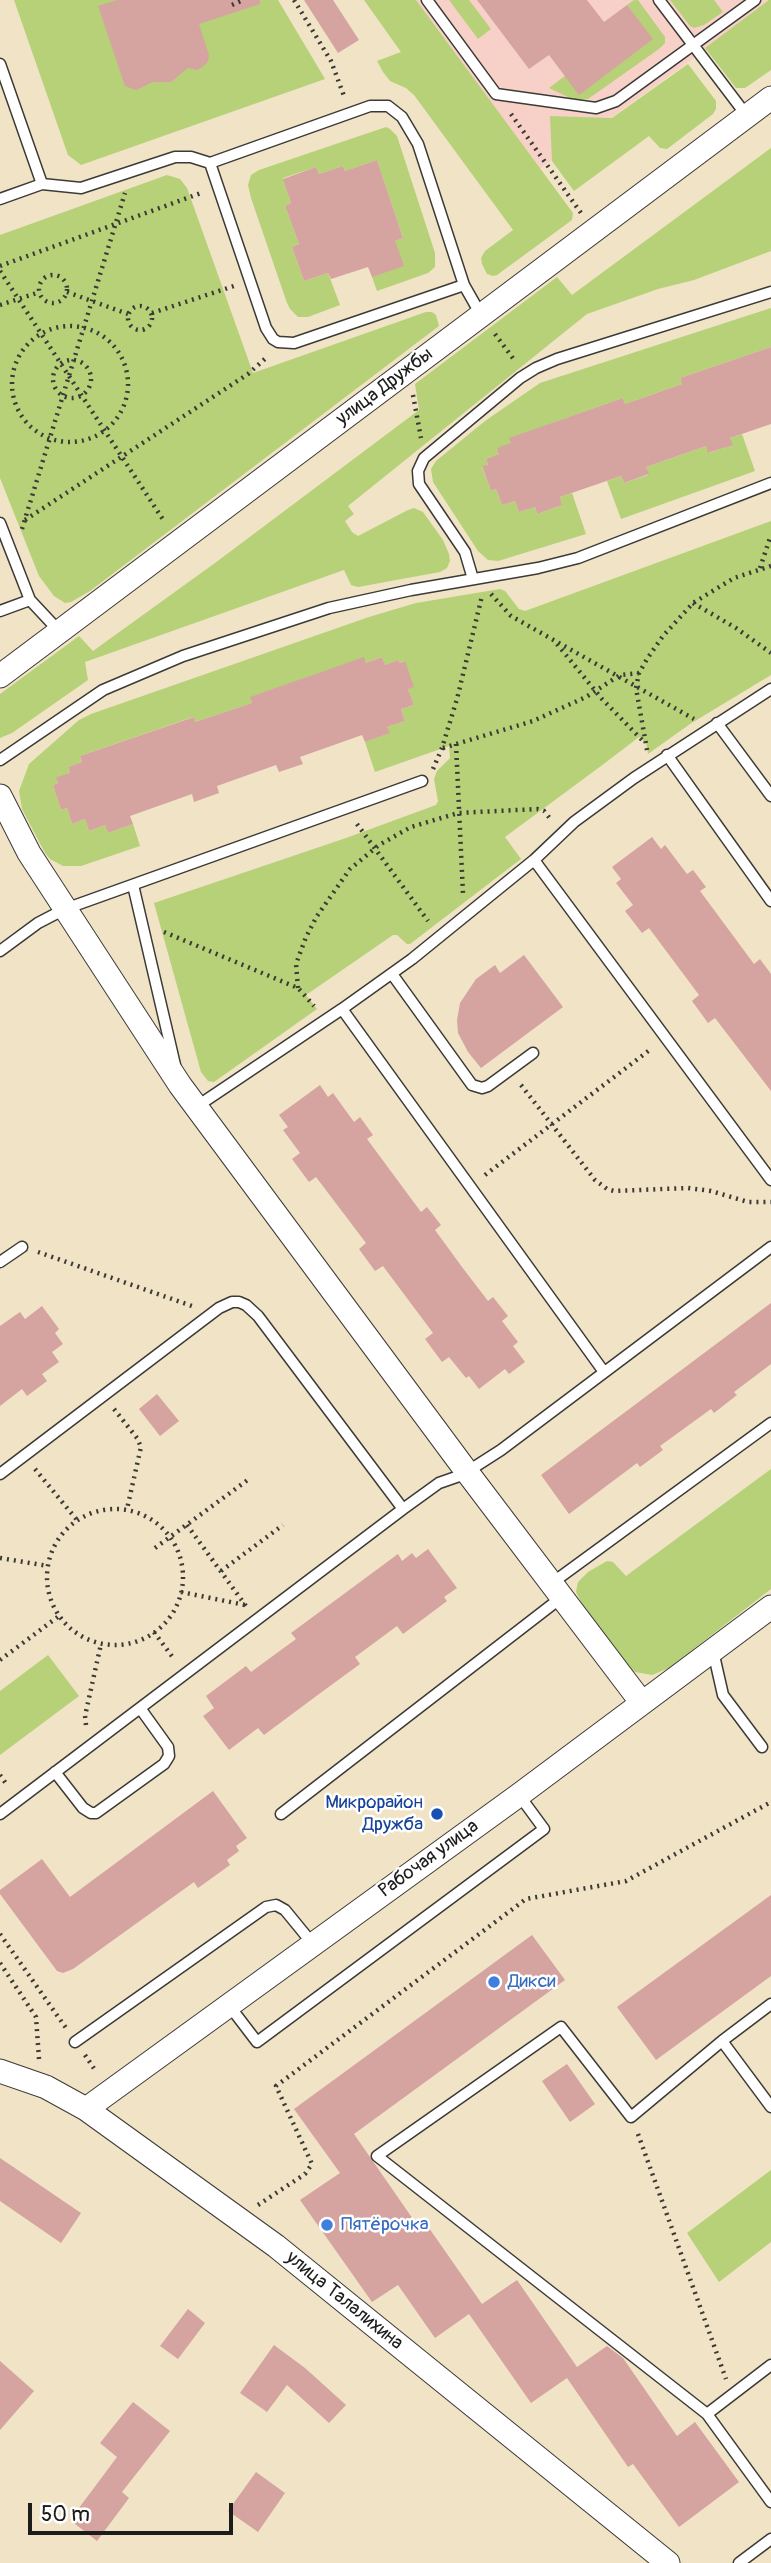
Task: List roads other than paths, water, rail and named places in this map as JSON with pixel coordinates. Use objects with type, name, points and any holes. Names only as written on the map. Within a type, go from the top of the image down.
[{"type":"street","name":"улица Дружбы","points":[[0,676],[408,370],[488,324],[771,98]]},
{"type":"street","points":[[0,796],[29,853],[180,1085],[642,1703]]},
{"type":"street","name":"Рабочая улица","points":[[86,2109],[519,1795],[771,1607]]},
{"type":"street","name":"улица Талалихина","points":[[0,2071],[46,2087],[86,2109],[276,2246],[668,2563]]},
{"type":"lane","points":[[427,0],[496,94],[601,107],[616,101],[755,0]]},
{"type":"lane","points":[[659,0],[747,116]]},
{"type":"lane","points":[[0,64],[42,184]]},
{"type":"lane","points":[[0,199],[42,184],[81,188],[175,157],[191,157],[211,163],[370,106],[388,106],[402,117],[418,144],[464,285],[488,324]]},
{"type":"lane","points":[[211,163],[266,328],[278,342],[294,344],[464,285]]},
{"type":"lane","points":[[477,579],[465,552],[419,484],[418,471],[424,458],[525,374],[557,359],[771,292]]},
{"type":"lane","points":[[0,760],[88,699],[152,668],[328,608],[578,558],[771,483]]},
{"type":"lane","points":[[0,523],[30,600],[59,631]]},
{"type":"lane","points":[[0,611],[30,600]]},
{"type":"lane","points":[[196,1107],[392,974],[534,860],[561,833],[667,755],[771,689]]},
{"type":"lane","points":[[714,725],[771,796]]},
{"type":"lane","points":[[667,755],[771,901]]},
{"type":"lane","points":[[0,951],[38,923],[65,909],[422,781]]},
{"type":"lane","points":[[534,860],[771,1180]]},
{"type":"lane","points":[[133,885],[180,1085]]},
{"type":"lane","points":[[392,974],[472,1085],[482,1088],[488,1086],[533,1053]]},
{"type":"lane","points":[[342,1009],[604,1372]]},
{"type":"lane","points":[[0,1262],[22,1247]]},
{"type":"lane","points":[[0,1814],[403,1508],[439,1483],[467,1472],[501,1450],[771,1247]]},
{"type":"lane","points":[[0,1475],[212,1313],[232,1302],[246,1305],[253,1310],[403,1508]]},
{"type":"lane","points":[[281,1814],[557,1590],[771,1423]]},
{"type":"lane","points":[[713,1651],[723,1695],[762,1747]]},
{"type":"lane","points":[[55,1772],[83,1808],[91,1813],[104,1809],[154,1772],[164,1764],[169,1752],[164,1739],[140,1707]]},
{"type":"lane","points":[[228,2004],[257,2042],[544,1829],[519,1795]]},
{"type":"lane","points":[[75,2042],[266,1907],[276,1905],[285,1910],[312,1943]]},
{"type":"lane","points":[[771,2004],[631,2117],[561,2027],[377,2156],[706,2414],[771,2502]]},
{"type":"lane","points":[[722,2041],[771,2108]]},
{"type":"lane","points":[[706,2414],[771,2365]]},
{"type":"lane","points":[[739,2563],[771,2539]]},
{"type":"place","name":"Микрорайон Дружба","points":[[437,1814]]},
{"type":"place","name":"Дикси","points":[[494,1982]]},
{"type":"place","name":"Пятёрочка","points":[[327,2225]]}]
